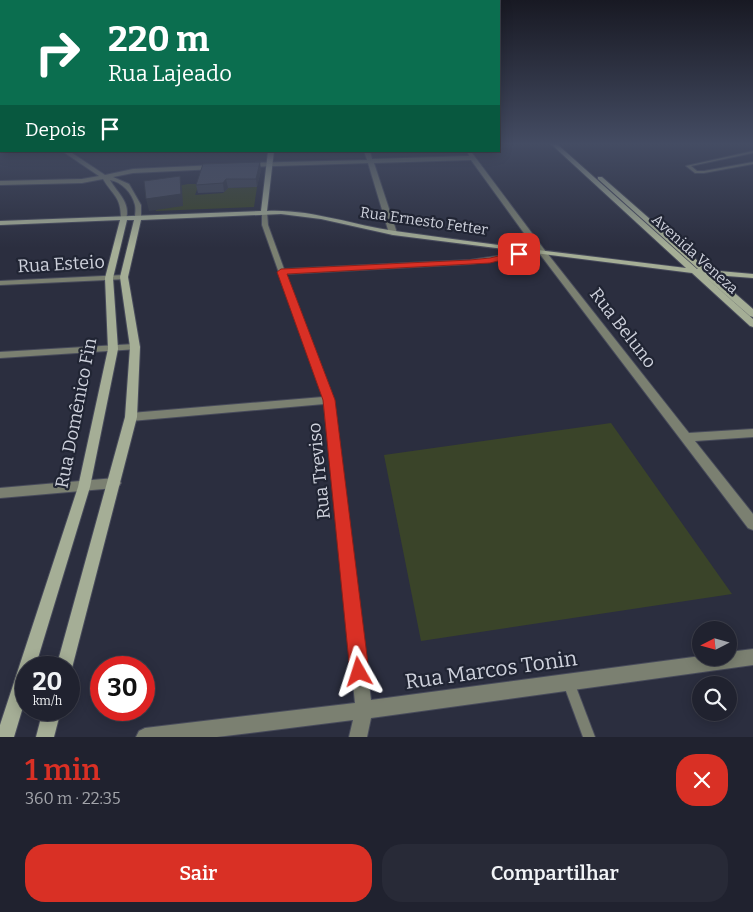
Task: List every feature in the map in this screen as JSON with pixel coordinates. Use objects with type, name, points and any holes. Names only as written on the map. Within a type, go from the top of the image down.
[{"type":"main road","name":"Rua Treviso","points":[[264,212],[268,178]]},
{"type":"main road","name":"Avenida Veneza","points":[[591,178],[753,324]]},
{"type":"main road","name":"Avenida Veneza","points":[[601,178],[753,314]]},
{"type":"main road","name":"Rua Ernesto Fetter","points":[[0,223],[264,212],[306,215],[393,233],[692,271],[753,276]]},
{"type":"main road","points":[[67,656],[115,483],[131,417],[135,347],[124,277],[138,218]]},
{"type":"main road","name":"Rua Domênico Fin","points":[[31,656],[84,487],[113,349],[109,278],[124,219]]},
{"type":"main road","name":"Rua Domênico Fin","points":[[5,737],[15,706]]},
{"type":"main road","points":[[45,737],[49,721]]},
{"type":"street","points":[[0,183],[94,178]]},
{"type":"street","name":"Rua Domênico Fin","points":[[106,178],[122,197],[125,205],[124,219]]},
{"type":"street","points":[[109,178],[121,182],[132,192],[138,205],[138,218]]},
{"type":"street","points":[[376,178],[393,233]]},
{"type":"street","name":"Rua Beluno","points":[[486,178],[536,250],[687,437],[753,524]]},
{"type":"street","name":"Rua Treviso","points":[[264,212],[266,225],[281,272],[329,400],[364,710],[358,737]]},
{"type":"street","points":[[281,272],[470,262],[505,258],[536,250]]},
{"type":"street","name":"Rua Esteio","points":[[0,283],[124,277]]},
{"type":"street","points":[[0,355],[135,347]]},
{"type":"street","points":[[131,417],[329,400]]},
{"type":"street","points":[[687,437],[753,433]]},
{"type":"street","points":[[0,493],[115,483]]},
{"type":"street","name":"Rua Marcos Tonin","points":[[145,737],[364,710],[753,657]]},
{"type":"lane","points":[[569,682],[589,737]]},
{"type":"green space","points":[[188,184],[199,184],[195,195],[223,193],[228,188],[257,187],[254,207],[156,211],[147,192]]},
{"type":"green space","points":[[611,423],[732,594],[421,641],[384,455]]},
{"type":"building","points":[[180,178],[181,194],[146,199],[144,181]]},
{"type":"building","points":[[198,178],[256,178],[226,179],[223,183],[196,185]]},
{"type":"route","points":[[359,672],[329,400],[281,272],[470,262],[505,258],[519,254]]}]
